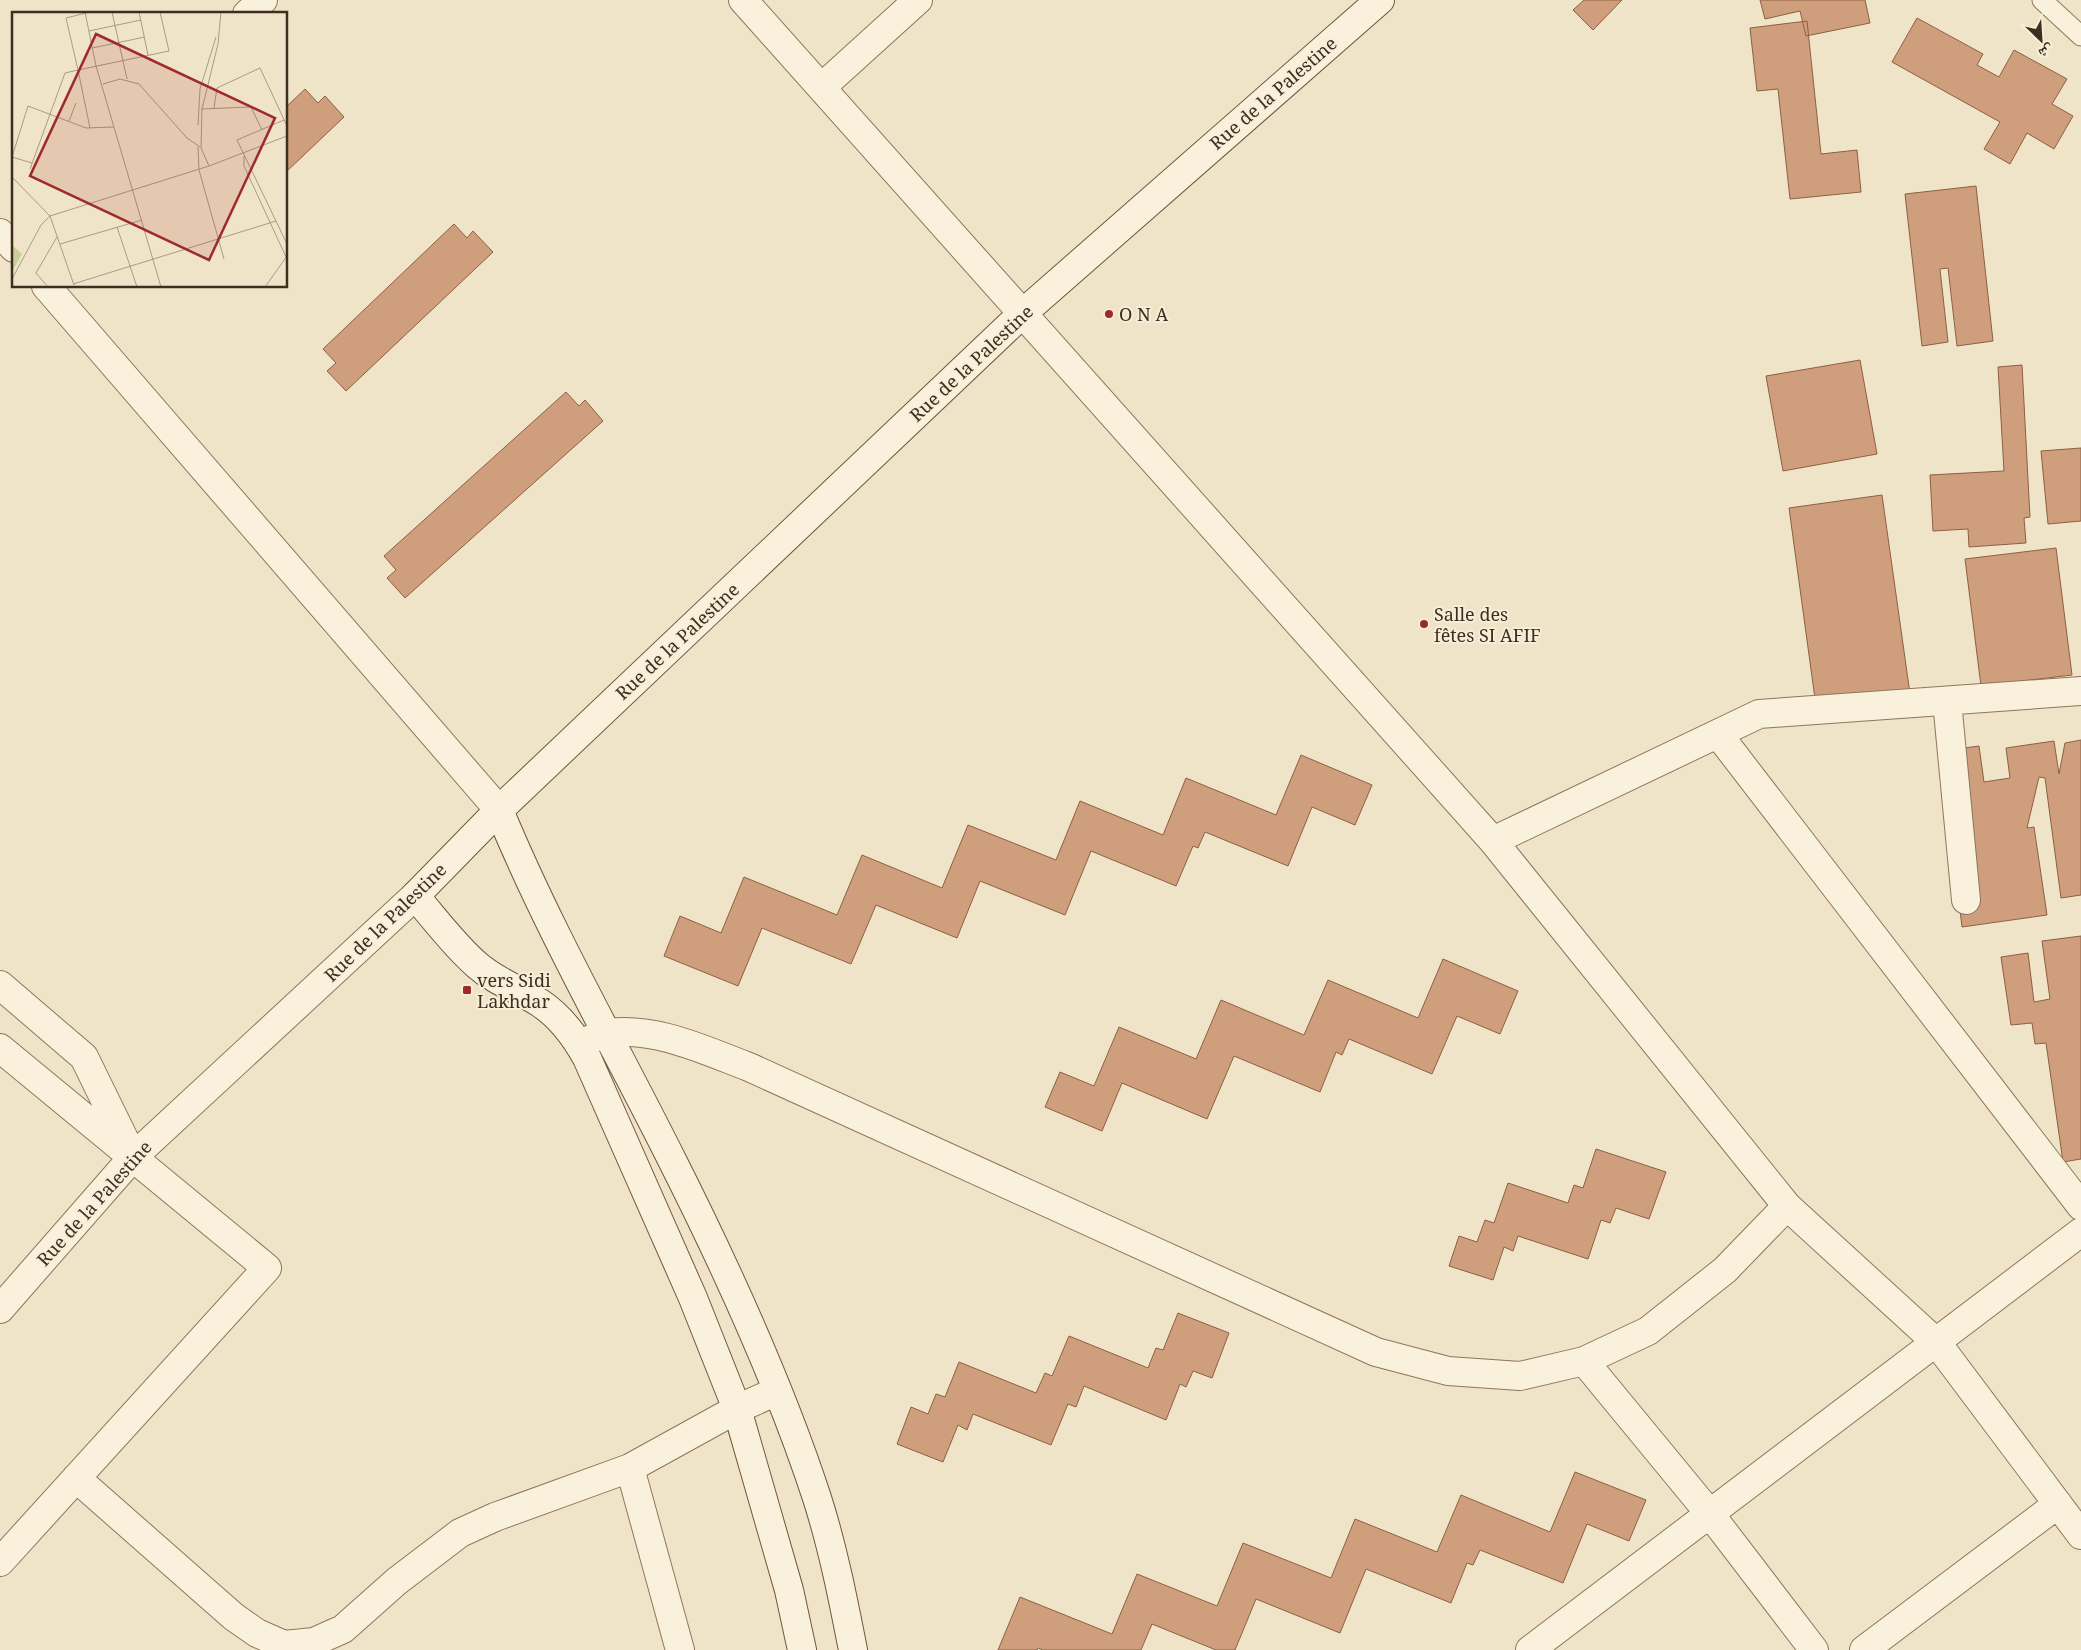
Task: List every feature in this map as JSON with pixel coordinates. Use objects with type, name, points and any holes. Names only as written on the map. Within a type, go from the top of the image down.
[{"type":"street","points":[[249,12],[262,0]]},
{"type":"street","points":[[743,0],[1493,841],[1787,1206],[1937,1343],[2081,1535]]},
{"type":"street","points":[[822,87],[918,0]]},
{"type":"street","name":"Rue de la Palestine","points":[[0,1309],[134,1157],[415,896],[499,810],[1023,314],[1380,0]]},
{"type":"street","points":[[48,288],[499,810],[536,896],[677,1169],[730,1281],[777,1391],[817,1499],[840,1586],[853,1650]]},
{"type":"street","points":[[1493,841],[1759,714],[2081,691]]},
{"type":"street","points":[[1947,701],[1966,900]]},
{"type":"street","points":[[1718,734],[2081,1206]]},
{"type":"street","points":[[415,896],[476,964],[498,981],[540,1003],[557,1017],[579,1044],[598,1082],[693,1298],[736,1409],[790,1590],[802,1650]]},
{"type":"street","points":[[0,986],[84,1057],[134,1157]]},
{"type":"street","points":[[579,1044],[606,1033],[636,1032],[665,1036],[749,1067],[1376,1352],[1448,1371],[1520,1376],[1584,1361],[1648,1331],[1725,1270],[1787,1206]]},
{"type":"street","points":[[0,1048],[267,1268],[0,1562]]},
{"type":"street","points":[[1530,1650],[2081,1232]]},
{"type":"street","points":[[1584,1361],[1710,1514],[1814,1650]]},
{"type":"street","points":[[76,1478],[234,1617],[257,1633],[284,1646],[314,1642],[343,1629],[397,1581],[460,1533],[495,1517],[630,1468],[736,1409],[777,1391]]},
{"type":"street","points":[[630,1468],[680,1650]]},
{"type":"street","points":[[1864,1650],[2058,1504]]},
{"type":"lane","points":[[2042,0],[2081,36]]},
{"type":"building","points":[[1584,0],[1622,0],[1593,30],[1573,10]]},
{"type":"building","points":[[1760,0],[1865,0],[1870,23],[1806,36],[1800,11],[1765,19]]},
{"type":"building","points":[[1917,18],[1983,54],[1977,65],[1999,77],[2014,50],[2067,79],[2052,104],[2073,116],[2054,149],[2027,133],[2010,164],[1984,149],[2000,122],[1892,62]]},
{"type":"building","points":[[1807,21],[1821,154],[1857,150],[1861,192],[1790,199],[1778,89],[1757,91],[1750,28]]},
{"type":"building","points":[[305,89],[318,103],[325,96],[344,117],[288,170],[288,105]]},
{"type":"building","points":[[1976,186],[1993,341],[1957,346],[1948,268],[1940,269],[1948,342],[1922,346],[1905,194]]},
{"type":"building","points":[[454,224],[467,238],[473,231],[493,252],[346,391],[327,371],[336,363],[323,349]]},
{"type":"building","points":[[1860,360],[1877,454],[1783,471],[1766,376]]},
{"type":"building","points":[[2022,365],[2030,517],[2024,518],[2026,543],[1969,547],[1968,529],[1933,531],[1930,475],[2004,471],[1998,367]]},
{"type":"building","points":[[566,392],[579,406],[585,400],[603,421],[405,598],[387,578],[396,570],[384,556]]},
{"type":"building","points":[[2081,448],[2081,521],[2048,524],[2041,451]]},
{"type":"building","points":[[1882,495],[1912,708],[1818,721],[1789,508]]},
{"type":"building","points":[[2056,548],[2072,675],[1981,686],[1965,559]]},
{"type":"building","points":[[2081,740],[2081,895],[2061,898],[2045,778],[2039,777],[2027,828],[2034,827],[2047,915],[1962,927],[1941,751],[1979,746],[1984,782],[2010,778],[2006,748],[2054,741],[2059,774],[2065,743]]},
{"type":"building","points":[[1301,755],[1372,785],[1355,825],[1312,807],[1288,866],[1205,832],[1198,848],[1193,846],[1176,886],[1091,851],[1065,915],[980,881],[957,938],[876,905],[851,964],[762,928],[738,986],[664,956],[680,916],[721,933],[744,877],[837,915],[862,855],[942,888],[968,825],[1056,860],[1080,801],[1163,835],[1186,778],[1276,815]]},
{"type":"building","points":[[2081,936],[2081,1159],[2063,1162],[2046,1043],[2035,1044],[2032,1023],[2011,1025],[2001,957],[2028,953],[2034,1002],[2050,999],[2042,941]]},
{"type":"building","points":[[1443,959],[1518,991],[1500,1034],[1457,1016],[1432,1074],[1349,1039],[1342,1055],[1336,1052],[1320,1092],[1234,1056],[1207,1119],[1122,1083],[1102,1131],[1045,1107],[1060,1072],[1094,1086],[1119,1027],[1196,1059],[1221,1000],[1304,1035],[1328,980],[1418,1018]]},
{"type":"building","points":[[1596,1149],[1666,1172],[1649,1219],[1616,1208],[1610,1223],[1601,1220],[1588,1259],[1518,1236],[1513,1251],[1504,1247],[1493,1280],[1449,1266],[1459,1236],[1477,1242],[1485,1220],[1494,1223],[1508,1183],[1568,1203],[1574,1185],[1583,1188]]},
{"type":"building","points":[[1178,1313],[1229,1333],[1212,1378],[1193,1371],[1186,1387],[1180,1384],[1166,1420],[1084,1386],[1076,1407],[1068,1404],[1051,1445],[973,1414],[967,1430],[958,1425],[943,1462],[897,1444],[911,1407],[928,1414],[936,1394],[945,1397],[959,1362],[1036,1393],[1045,1373],[1052,1376],[1069,1336],[1148,1368],[1156,1348],[1163,1350]]},
{"type":"building","points":[[1575,1472],[1646,1500],[1629,1541],[1587,1524],[1563,1583],[1480,1550],[1473,1565],[1467,1563],[1451,1603],[1366,1569],[1340,1633],[1256,1599],[1235,1650],[1216,1650],[1152,1624],[1141,1650],[1043,1650],[1038,1648],[1037,1650],[998,1650],[1020,1597],[1112,1634],[1137,1574],[1217,1606],[1243,1543],[1331,1578],[1355,1519],[1437,1552],[1461,1495],[1550,1532]]},
{"type":"place","name":"O N A","points":[[1109,314]]},
{"type":"place","name":"Salle des fêtes SI AFIF","points":[[1424,624]]},
{"type":"place","name":"vers Sidi Lakhdar","points":[[467,990]]}]
